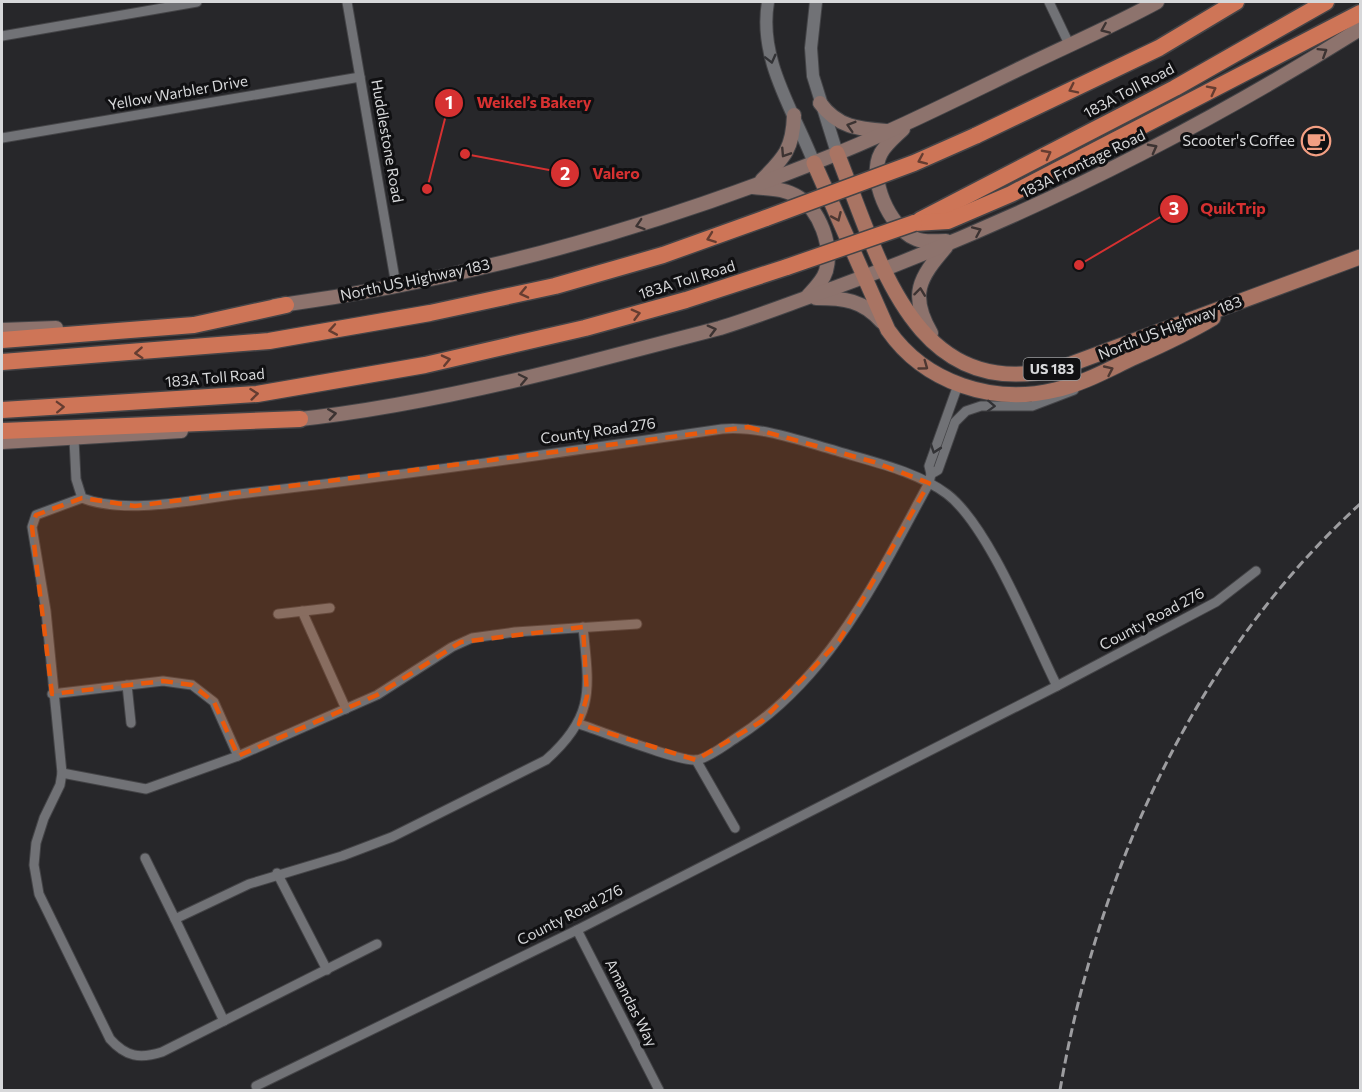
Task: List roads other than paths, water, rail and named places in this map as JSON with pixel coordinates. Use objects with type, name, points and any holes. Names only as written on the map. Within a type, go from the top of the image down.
[{"type":"highway","name":"183A Toll Road","points":[[2,362],[269,341],[430,314],[555,286],[663,255],[914,163],[1159,48],[1236,2]]},
{"type":"highway","name":"183A Toll Road","points":[[2,410],[257,394],[425,365],[585,328],[686,300],[914,223],[1174,88],[1326,2]]},
{"type":"highway","points":[[914,223],[948,221],[1011,194],[1360,13]]},
{"type":"highway","points":[[2,340],[194,325],[286,305]]},
{"type":"highway","points":[[2,431],[300,419]]},
{"type":"main road","points":[[837,153],[911,122],[1069,44],[1115,25],[1156,2]]},
{"type":"main road","name":"183A Frontage Road","points":[[805,298],[884,270],[1070,190],[1224,111],[1360,29]]},
{"type":"main road","points":[[820,103],[833,117],[850,128],[890,131]]},
{"type":"main road","points":[[754,185],[789,149],[794,136],[794,115]]},
{"type":"main road","points":[[911,122],[881,152],[876,173],[879,184],[894,222],[907,234],[926,241],[952,242]]},
{"type":"main road","name":"North US Highway 183","points":[[2,330],[112,325],[286,305],[396,285],[606,236],[754,185],[837,153],[884,270],[903,309],[923,334],[938,345],[959,359],[996,374],[1033,372],[1063,367],[1194,317],[1231,307]]},
{"type":"main road","name":"North US Highway 183","points":[[814,163],[885,324],[896,341],[932,372],[958,385],[991,393],[1009,395],[1044,393],[1085,380],[1166,344],[1231,307],[1270,289],[1360,257]]},
{"type":"main road","points":[[754,185],[782,190],[812,206],[823,231],[828,256],[826,272],[805,298]]},
{"type":"main road","points":[[938,345],[921,315],[918,293],[927,269],[952,242]]},
{"type":"main road","name":"US 183","points":[[2,442],[74,439],[300,419],[532,377],[722,327],[805,298],[847,298],[869,308],[885,324]]},
{"type":"main road","points":[[958,385],[996,374]]},
{"type":"street","points":[[2,36],[197,2]]},
{"type":"street","name":"Huddlestone Road","points":[[347,2],[396,285]]},
{"type":"street","points":[[768,2],[766,19],[769,53],[814,163]]},
{"type":"street","points":[[816,2],[811,48],[813,76],[837,153]]},
{"type":"street","points":[[1049,2],[1069,44]]},
{"type":"street","name":"Yellow Warbler Drive","points":[[2,138],[360,77]]},
{"type":"street","points":[[579,724],[666,754],[696,760],[717,750],[762,721],[839,640],[860,610],[930,479],[938,470],[955,422],[966,411],[981,406],[1032,406],[1071,393],[1085,380]]},
{"type":"street","points":[[930,479],[929,466],[958,385]]},
{"type":"street","name":"County Road 276","points":[[82,498],[98,504],[135,506],[311,486],[748,427],[930,479],[975,524],[1057,686]]},
{"type":"street","points":[[74,439],[76,479],[82,498],[36,515],[33,521],[33,535],[46,611],[52,694],[62,773],[60,785],[44,818],[36,843],[34,865],[39,894],[110,1039],[119,1049],[131,1055],[146,1057],[224,1021],[377,944]]},
{"type":"street","name":"County Road 276","points":[[256,1086],[577,930],[1057,686],[1216,602],[1256,571]]},
{"type":"street","points":[[278,614],[330,608]]},
{"type":"street","points":[[302,611],[346,709]]},
{"type":"street","points":[[62,773],[146,789],[237,756],[377,695],[452,647],[472,638],[637,624]]},
{"type":"street","points":[[175,919],[277,873],[342,856],[403,832],[546,760],[565,743],[579,724],[587,696],[583,627]]},
{"type":"street","points":[[52,694],[178,681],[205,693],[214,702],[237,756]]},
{"type":"street","points":[[127,685],[131,723]]},
{"type":"street","points":[[696,760],[735,828]]},
{"type":"street","points":[[145,858],[224,1021]]},
{"type":"street","points":[[277,873],[327,970]]},
{"type":"street","name":"Amandas Way","points":[[577,930],[659,1090]]},
{"type":"railway","points":[[1060,1090],[1077,1008],[1100,927],[1128,848],[1162,771],[1202,698],[1248,629],[1301,564],[1360,504]]},
{"type":"place","name":"Scooter's Coffee","points":[[1316,141]]},
{"type":"place","name":"Valero","points":[[465,154]]},
{"type":"place","name":"Weikel’s Bakery","points":[[427,189]]},
{"type":"place","name":"QuikTrip","points":[[1079,265]]}]
